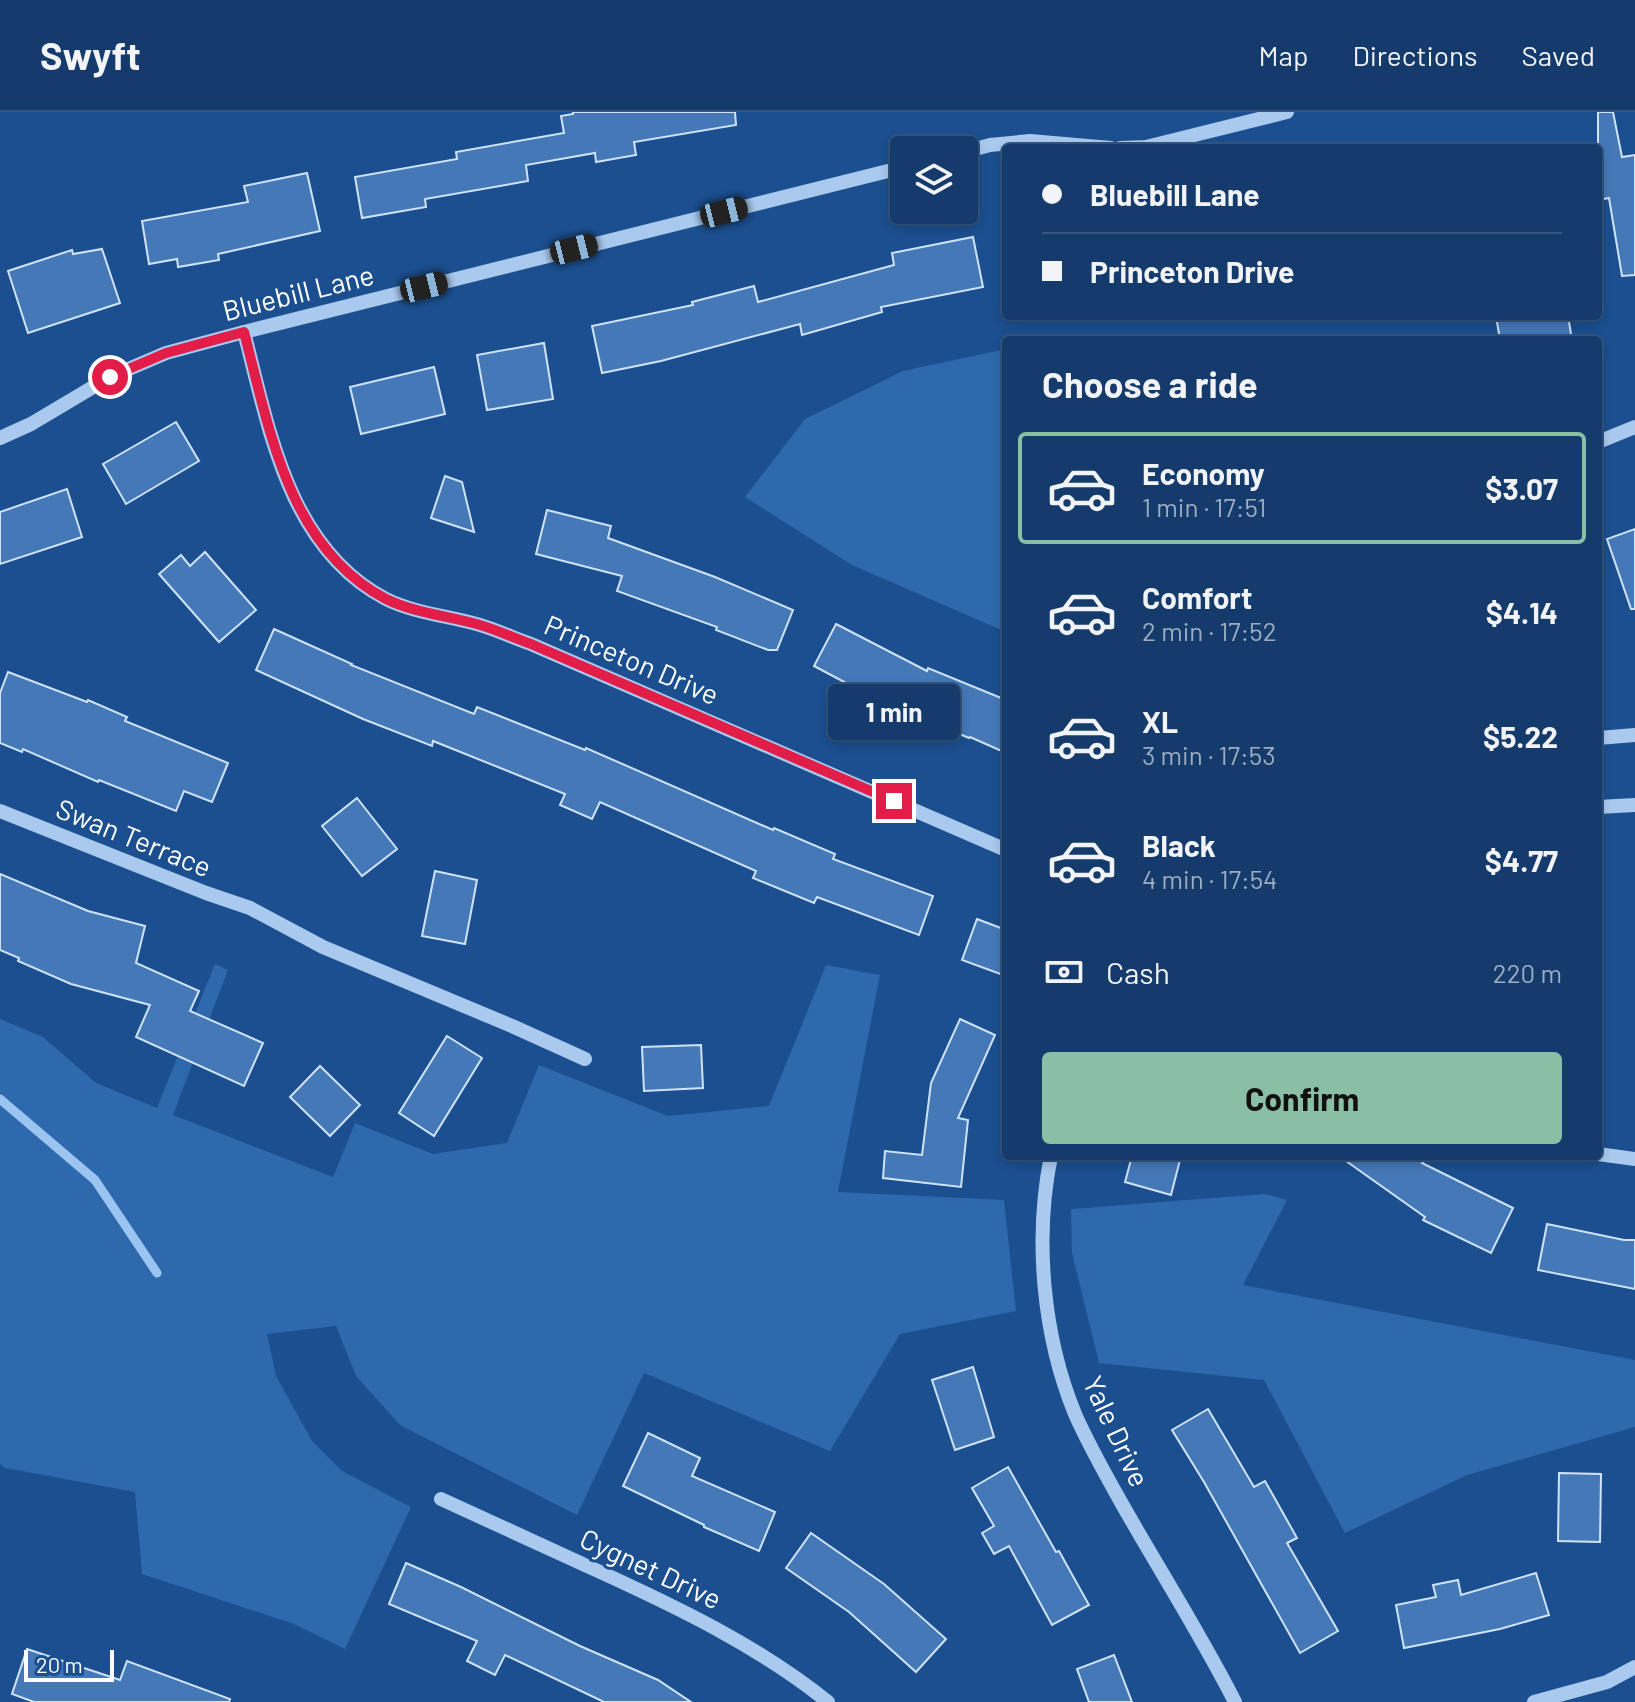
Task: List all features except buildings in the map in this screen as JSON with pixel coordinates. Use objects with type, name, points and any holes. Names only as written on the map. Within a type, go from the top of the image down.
[{"type":"street","points":[[1158,144],[1287,112]]},
{"type":"street","points":[[978,148],[1030,141],[1065,144]]},
{"type":"street","name":"Bluebill Lane","points":[[0,438],[31,424],[110,377],[166,353],[890,170]]},
{"type":"street","name":"Princeton Drive","points":[[244,332],[275,451],[290,490],[307,522],[332,556],[356,580],[405,606],[482,625],[531,644],[1002,848]]},
{"type":"street","points":[[1602,440],[1635,427]]},
{"type":"street","points":[[1602,738],[1635,735]]},
{"type":"street","points":[[1602,807],[1635,805]]},
{"type":"street","name":"Swan Terrace","points":[[0,811],[250,908],[323,947],[585,1059]]},
{"type":"street","points":[[1602,1155],[1635,1159]]},
{"type":"street","name":"Yale Drive","points":[[1050,1160],[1043,1219],[1043,1266],[1047,1312],[1063,1380],[1089,1445],[1235,1702]]},
{"type":"street","name":"Cygnet Drive","points":[[441,1499],[718,1628],[760,1653],[828,1702]]},
{"type":"street","points":[[1534,1702],[1607,1682],[1635,1667]]},
{"type":"shaded area","points":[[1002,350],[1002,630],[852,565],[745,497],[805,419],[903,371]]},
{"type":"shaded area","points":[[215,964],[228,970],[173,1115],[333,1177],[355,1123],[433,1154],[507,1143],[539,1065],[668,1116],[769,1106],[826,965],[880,975],[838,1192],[1004,1200],[1016,1311],[900,1334],[830,1451],[644,1373],[577,1515],[400,1425],[356,1376],[336,1326],[267,1334],[276,1376],[312,1441],[342,1471],[411,1507],[345,1649],[294,1624],[142,1574],[135,1492],[5,1468],[0,1464],[0,1019],[43,1037],[96,1083],[157,1108]]},
{"type":"shaded area","points":[[1265,1194],[1287,1200],[1243,1285],[1635,1360],[1635,1427],[1467,1475],[1345,1533],[1264,1380],[1099,1363],[1072,1253],[1071,1209]]},
{"type":"waterway","points":[[0,1099],[95,1180],[157,1273]]},
{"type":"route","points":[[110,377],[166,353],[244,332],[275,451],[290,490],[307,522],[332,556],[356,580],[405,606],[482,625],[531,644],[894,801]]}]
